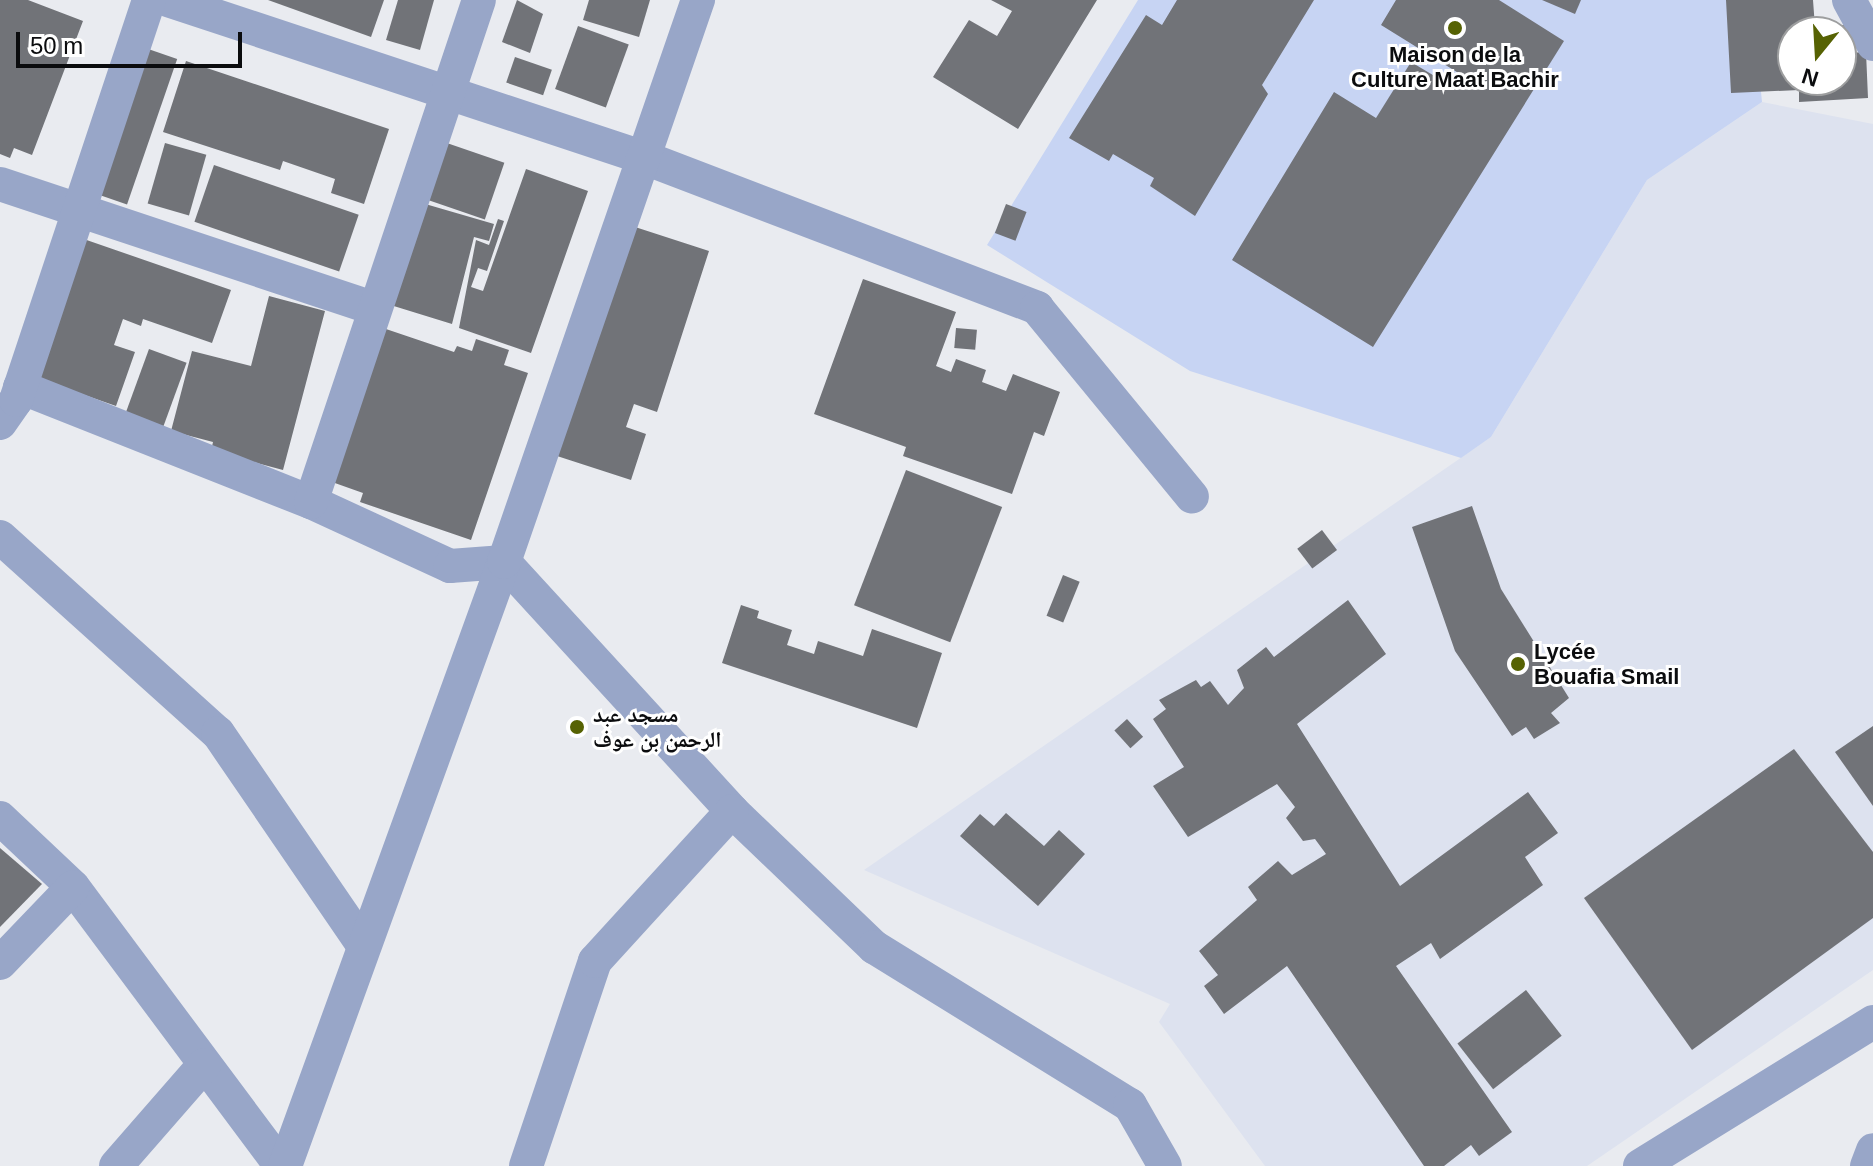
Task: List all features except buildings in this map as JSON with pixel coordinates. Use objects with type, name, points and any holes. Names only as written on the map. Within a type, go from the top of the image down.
[{"type":"street","points":[[0,423],[20,387],[149,0]]},
{"type":"street","points":[[168,0],[445,95],[645,158],[1037,308],[1192,497]]},
{"type":"street","points":[[311,502],[479,0]]},
{"type":"street","points":[[283,1166],[504,562],[698,0]]},
{"type":"street","points":[[1849,0],[1873,44]]},
{"type":"street","points":[[0,184],[375,309]]},
{"type":"street","points":[[20,387],[311,502],[450,566],[504,562]]},
{"type":"street","points":[[0,537],[218,733],[363,945]]},
{"type":"street","points":[[504,562],[732,811],[874,947],[1130,1105],[1165,1166]]},
{"type":"street","points":[[526,1166],[595,961],[732,811]]},
{"type":"street","points":[[0,818],[73,887],[283,1166]]},
{"type":"street","points":[[0,963],[73,887]]},
{"type":"street","points":[[1640,1166],[1873,1022]]},
{"type":"street","points":[[116,1166],[204,1065]]},
{"type":"street","points":[[1867,1166],[1873,1150]]},
{"type":"shaded area","points":[[1138,0],[1752,0],[1762,102],[1647,180],[1491,437],[1461,458],[1190,371],[987,245]]},
{"type":"shaded area","name":"Lycée Bouafia Smail","points":[[1762,102],[1873,124],[1873,970],[1587,1166],[1265,1166],[1159,1022],[1170,1004],[864,870],[1491,437],[1647,180]]},
{"type":"place","name":"Maison de la Culture Maat Bachir","points":[[1455,28]]},
{"type":"place","name":"Lycée Bouafia Smail","points":[[1518,664]]},
{"type":"place","name":"مسجد عبد الرحمن بن عوف","points":[[577,727]]}]
